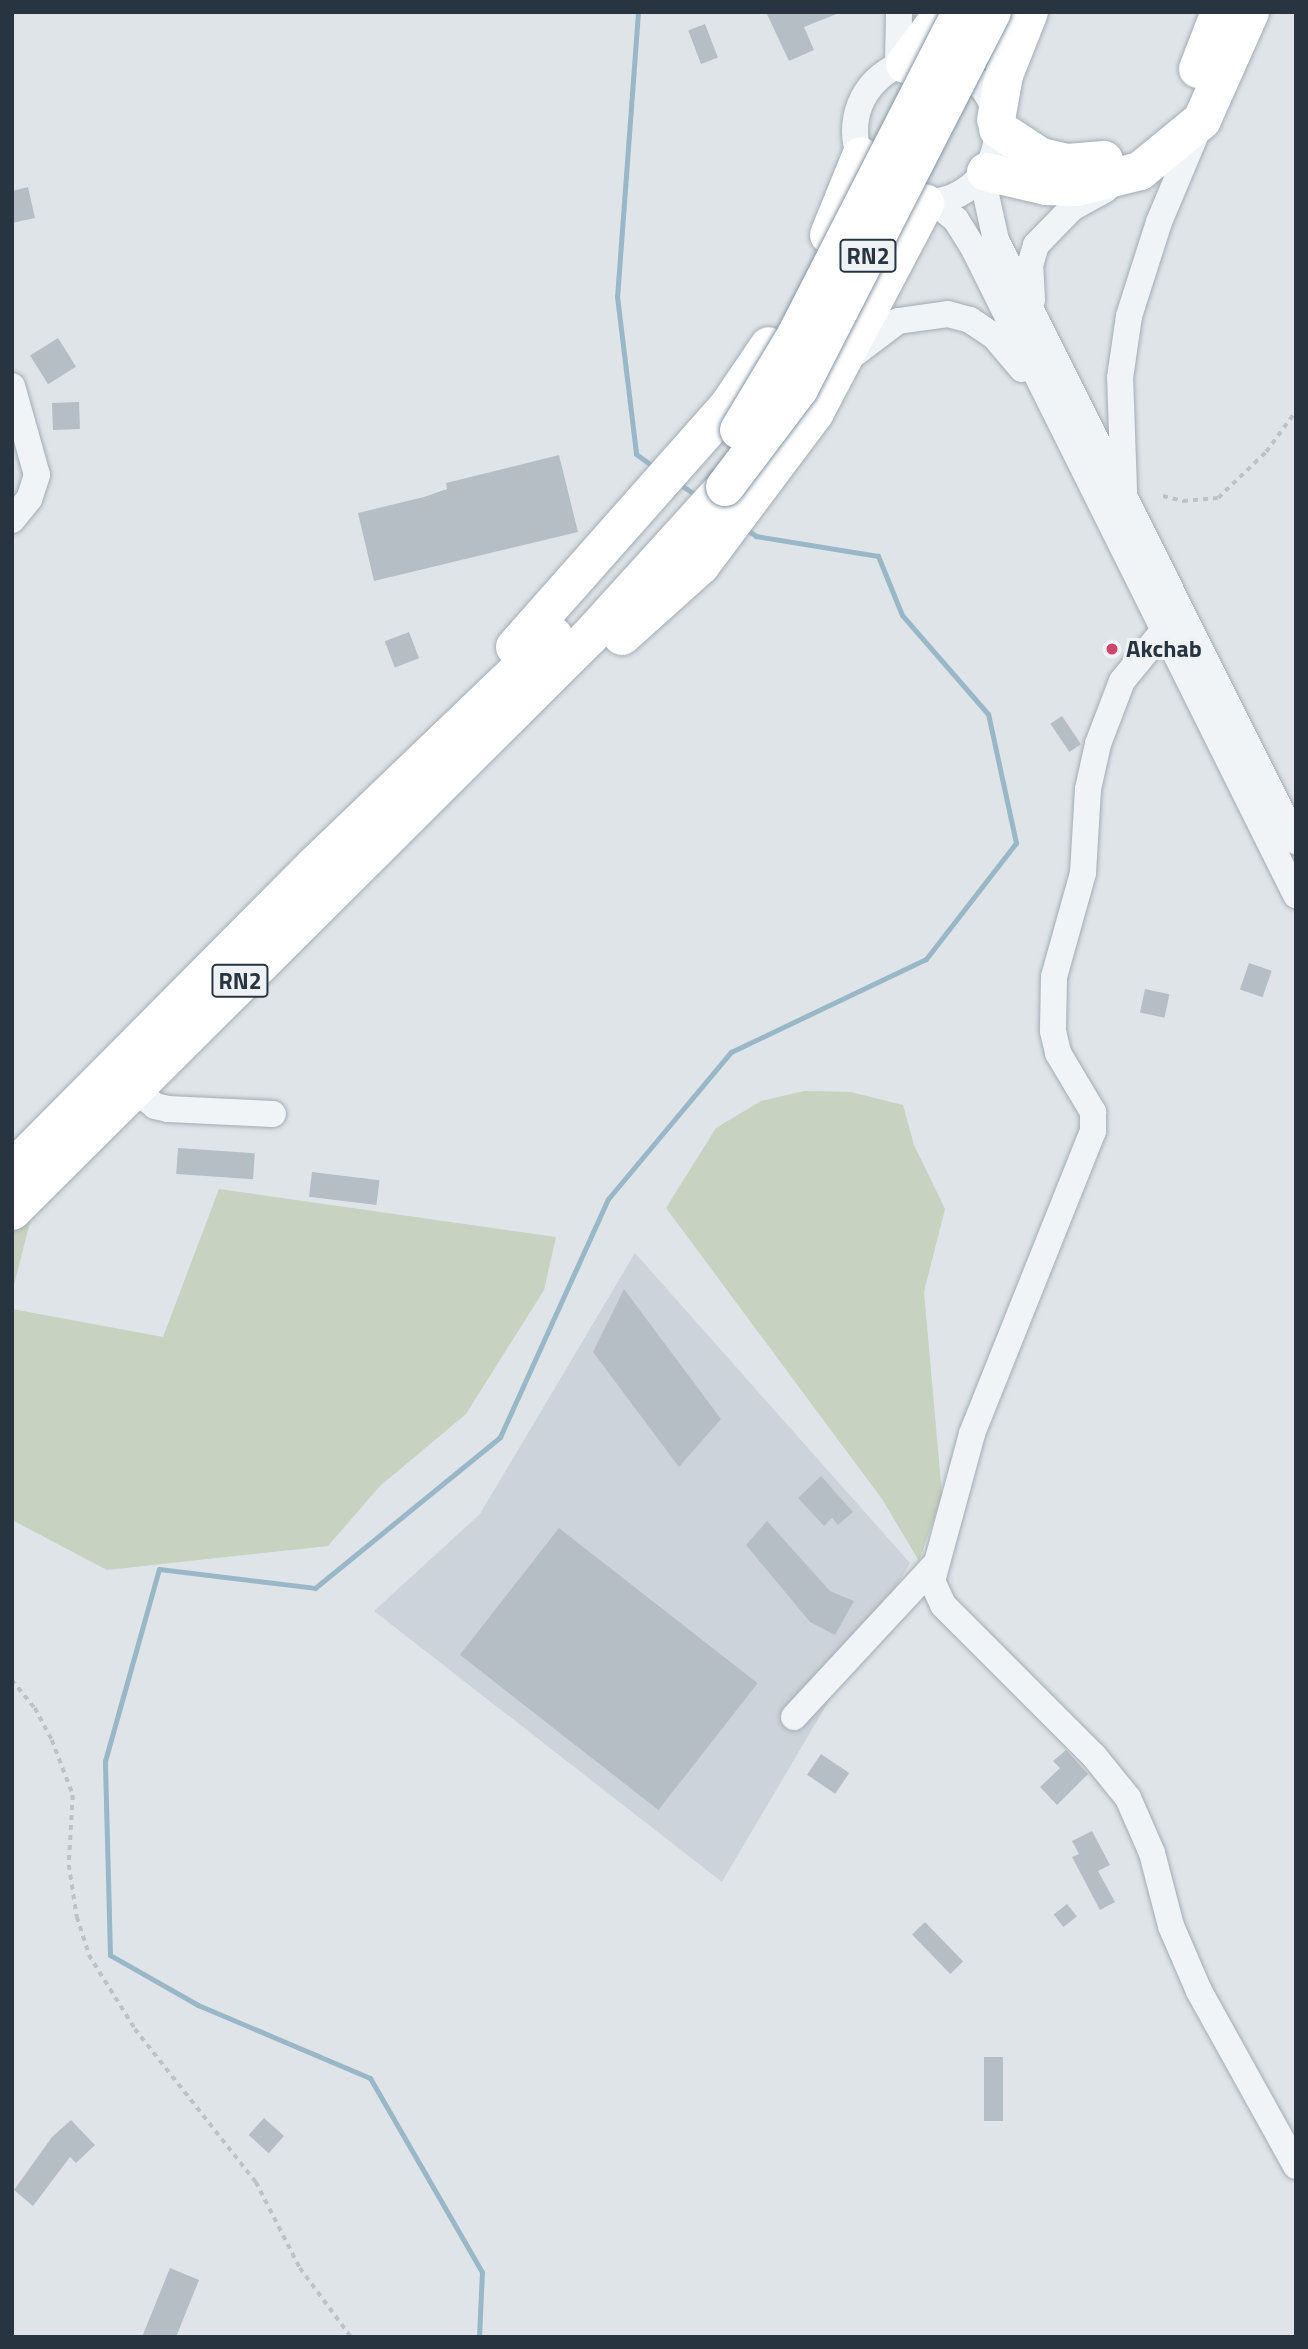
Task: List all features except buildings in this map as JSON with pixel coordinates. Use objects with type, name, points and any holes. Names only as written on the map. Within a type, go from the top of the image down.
[{"type":"highway","points":[[901,65],[944,12]]},
{"type":"highway","name":"RN2","points":[[12,1170],[429,756],[664,541],[709,471],[761,399],[961,12]]},
{"type":"highway","name":"RN2","points":[[12,1211],[133,1088],[473,754],[664,541],[768,435],[799,389],[992,12]]},
{"type":"highway","points":[[1029,12],[1004,75],[997,125],[1025,150],[1068,163],[1122,155],[1147,142],[1183,100],[1220,12]]},
{"type":"highway","points":[[984,174],[1046,187],[1076,187],[1140,171],[1202,120],[1250,12]]},
{"type":"highway","points":[[664,541],[691,447],[762,360],[818,257],[861,156]]},
{"type":"highway","points":[[664,541],[760,491],[846,360],[930,202]]},
{"type":"street","points":[[899,12],[901,65]]},
{"type":"street","points":[[934,61],[963,71],[985,92],[997,125],[996,152],[984,174],[952,197],[930,202],[902,199],[881,187],[861,156],[855,126],[860,103],[872,83],[901,65],[934,61]]},
{"type":"street","points":[[1125,502],[1120,378],[1129,316],[1159,222],[1202,120]]},
{"type":"street","points":[[1040,329],[1029,286],[1036,245],[1072,208],[1140,171]]},
{"type":"street","points":[[984,174],[996,240],[1296,841]]},
{"type":"street","points":[[930,202],[965,233],[1296,895]]},
{"type":"street","points":[[846,360],[898,321],[920,314],[948,314],[971,320],[995,337],[1055,415]]},
{"type":"street","points":[[12,386],[37,475],[29,499],[12,520]]},
{"type":"street","points":[[1164,630],[1122,681],[1098,744],[1088,789],[1083,873],[1055,977],[1053,1031],[1058,1053],[1093,1112],[1093,1131],[972,1434],[932,1581],[943,1605],[1094,1756],[1128,1798],[1152,1853],[1171,1926],[1199,1991],[1296,2166]]},
{"type":"street","points":[[133,1088],[155,1106],[168,1109],[273,1114]]},
{"type":"street","points":[[794,1717],[934,1566]]},
{"type":"path","points":[[1163,496],[1183,501],[1218,498],[1266,452],[1296,411]]},
{"type":"path","points":[[12,1680],[52,1740],[73,1795],[69,1865],[77,1917],[89,1955],[135,2029],[256,2182],[300,2268],[351,2337]]},
{"type":"shaded area","points":[[635,1253],[910,1563],[722,1882],[374,1611],[480,1514]]},
{"type":"green space","points":[[804,1091],[851,1092],[903,1105],[914,1145],[945,1209],[924,1292],[942,1495],[919,1561],[882,1499],[666,1208],[716,1128],[761,1101]]},
{"type":"green space","points":[[219,1189],[556,1237],[544,1290],[466,1414],[380,1486],[328,1546],[107,1570],[12,1520],[12,1309],[163,1337]]},
{"type":"green space","points":[[32,1214],[12,1293],[12,1233]]},
{"type":"waterway","points":[[638,12],[617,296],[636,454],[655,468]]},
{"type":"waterway","points":[[678,483],[699,497]]},
{"type":"waterway","points":[[479,2337],[482,2272],[370,2078],[198,2005],[110,1955],[105,1761],[159,1569],[315,1588],[500,1437],[608,1199],[731,1052],[926,959],[1016,843],[988,714],[902,615],[878,556],[756,536],[744,528]]},
{"type":"place","name":"Akchab","points":[[1112,649]]}]
